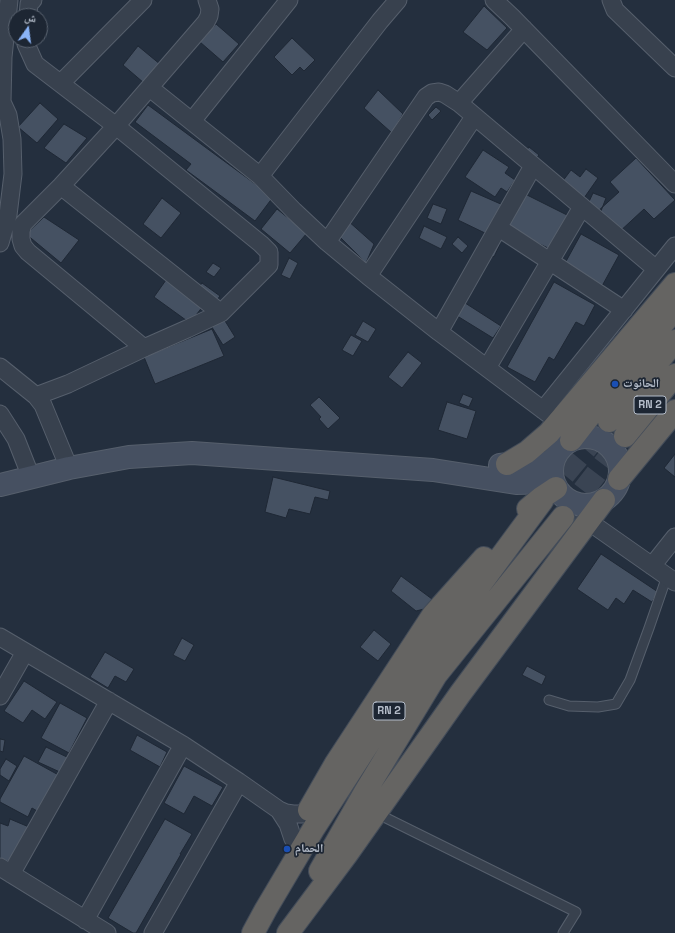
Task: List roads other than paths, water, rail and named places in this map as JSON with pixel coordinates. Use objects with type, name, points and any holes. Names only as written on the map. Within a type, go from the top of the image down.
[{"type":"highway","points":[[511,473],[527,452],[538,444],[551,416],[675,284]]},
{"type":"highway","points":[[571,440],[632,361],[675,309]]},
{"type":"highway","name":"RN 2","points":[[608,421],[675,341]]},
{"type":"highway","name":"RN 2","points":[[625,436],[675,375]]},
{"type":"highway","points":[[619,479],[675,411]]},
{"type":"highway","points":[[266,909],[284,855],[308,812],[336,763],[433,615],[551,484]]},
{"type":"highway","name":"RN 2","points":[[253,933],[314,828],[407,684],[551,484]]},
{"type":"highway","points":[[286,933],[347,854],[460,694],[604,500]]},
{"type":"highway","name":"RN 2","points":[[286,933],[365,792],[436,675],[563,517]]},
{"type":"main road","points":[[0,485],[69,468],[129,457],[192,453],[433,470],[511,473],[551,484],[567,499],[574,503],[589,505],[604,500],[616,487],[620,469],[618,460],[614,451],[599,439],[580,437],[571,440],[556,453],[551,484]]},
{"type":"main road","points":[[511,473],[522,499],[522,516]]},
{"type":"street","points":[[0,243],[8,215],[13,174],[6,138],[8,115],[2,102],[2,48],[9,0]]},
{"type":"street","points":[[61,83],[143,0]]},
{"type":"street","points":[[144,348],[34,257],[23,246],[21,231],[23,224],[61,186],[116,126],[206,22],[210,9],[206,0]]},
{"type":"street","points":[[192,121],[289,0]]},
{"type":"street","points":[[260,176],[380,21],[398,0]]},
{"type":"street","points":[[494,0],[675,184]]},
{"type":"street","points":[[611,0],[614,10],[675,68]]},
{"type":"street","points":[[459,104],[524,29]]},
{"type":"street","points":[[28,48],[35,64],[116,126],[269,252],[269,265],[221,313],[68,384],[36,396]]},
{"type":"street","points":[[150,88],[260,176],[294,211],[368,276],[439,332],[551,416],[624,310],[675,246]]},
{"type":"street","points":[[328,242],[426,97],[432,93],[439,92],[446,94],[459,104],[656,269]]},
{"type":"street","points":[[368,276],[474,117]]},
{"type":"street","points":[[439,332],[534,166]]},
{"type":"street","points":[[61,186],[221,313]]},
{"type":"street","points":[[487,368],[582,207]]},
{"type":"street","points":[[499,228],[624,310]]},
{"type":"street","points":[[0,367],[36,396],[43,405],[69,468]]},
{"type":"street","points":[[0,414],[16,439],[30,478]]},
{"type":"street","points":[[588,521],[671,579]]},
{"type":"street","points":[[652,566],[675,537]]},
{"type":"street","points":[[0,637],[183,745],[279,810],[293,814],[308,812]]},
{"type":"street","points":[[0,696],[25,652]]},
{"type":"street","points":[[107,933],[6,870],[109,701]]},
{"type":"street","points":[[85,920],[183,745]]},
{"type":"street","points":[[153,933],[239,782]]},
{"type":"street","points":[[279,810],[288,824],[293,839]]},
{"type":"lane","points":[[549,700],[569,706],[598,707],[616,704],[630,680],[649,628],[671,579]]},
{"type":"lane","points":[[376,813],[576,912],[563,933]]},
{"type":"tunnel","points":[[543,500],[609,421]]},
{"type":"tunnel","points":[[563,517],[625,436]]},
{"type":"place","name":"الحانوت","points":[[615,384]]},
{"type":"place","name":"الحمام","points":[[287,849]]}]
